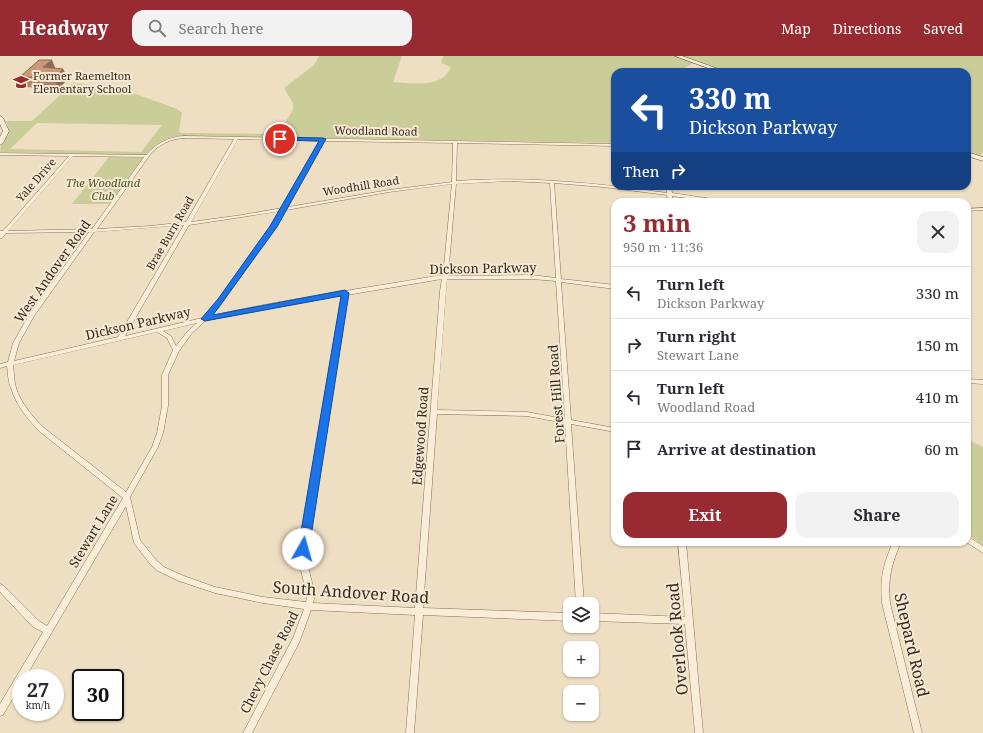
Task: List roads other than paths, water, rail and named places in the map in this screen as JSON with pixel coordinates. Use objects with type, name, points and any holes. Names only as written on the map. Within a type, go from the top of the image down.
[{"type":"street","points":[[677,56],[712,68]]},
{"type":"street","points":[[0,118],[6,131],[0,143]]},
{"type":"street","name":"Woodland Road","points":[[148,156],[159,144],[172,138],[323,139],[611,145]]},
{"type":"street","name":"Brae Burn Road","points":[[120,339],[237,138]]},
{"type":"street","name":"Stewart Lane","points":[[0,712],[146,463],[160,433],[165,406],[165,375],[176,350],[190,332],[216,308],[251,259],[284,209],[323,139]]},
{"type":"street","name":"Edgewood Road","points":[[410,733],[455,142]]},
{"type":"street","points":[[0,154],[148,156]]},
{"type":"street","name":"Yale Drive","points":[[0,237],[2,232],[72,155]]},
{"type":"street","points":[[971,155],[983,159]]},
{"type":"street","name":"West Andover Road","points":[[10,364],[16,343],[32,315],[148,156]]},
{"type":"street","name":"Woodhill Road","points":[[2,232],[94,231],[186,224],[284,209],[373,192],[453,183],[498,181],[552,183],[611,188]]},
{"type":"street","name":"Forest Hill Road","points":[[552,183],[580,597]]},
{"type":"street","name":"Woodhill Road","points":[[628,190],[698,198]]},
{"type":"street","points":[[670,190],[670,198]]},
{"type":"street","points":[[291,197],[306,205]]},
{"type":"street","points":[[971,210],[981,209],[983,215]]},
{"type":"street","name":"Dickson Parkway","points":[[0,366],[205,319],[345,293],[445,277],[507,276],[559,279],[611,286]]},
{"type":"street","name":"Chevy Chase Road","points":[[247,733],[296,640],[309,606],[311,595],[303,562],[303,549],[345,293]]},
{"type":"street","points":[[158,330],[169,337],[176,350]]},
{"type":"street","points":[[10,364],[13,387],[19,402],[32,420],[127,497]]},
{"type":"street","points":[[971,381],[983,382]]},
{"type":"street","points":[[434,412],[514,413],[611,429]]},
{"type":"street","name":"South Andover Road","points":[[127,497],[137,541],[152,562],[161,569],[182,579],[215,590],[263,600],[309,606],[420,612],[563,617]]},
{"type":"street","points":[[971,541],[983,550]]},
{"type":"street","name":"Overlook Road","points":[[682,546],[699,733]]},
{"type":"street","name":"Shepard Road","points":[[895,546],[885,567],[884,585],[886,602],[918,733]]},
{"type":"street","points":[[0,587],[36,624],[48,631]]},
{"type":"street","points":[[599,617],[689,621]]},
{"type":"place","name":"Former Raemelton Elementary School","points":[[21,82]]},
{"type":"park label","name":"The Woodland Club","points":[[103,189]]}]
